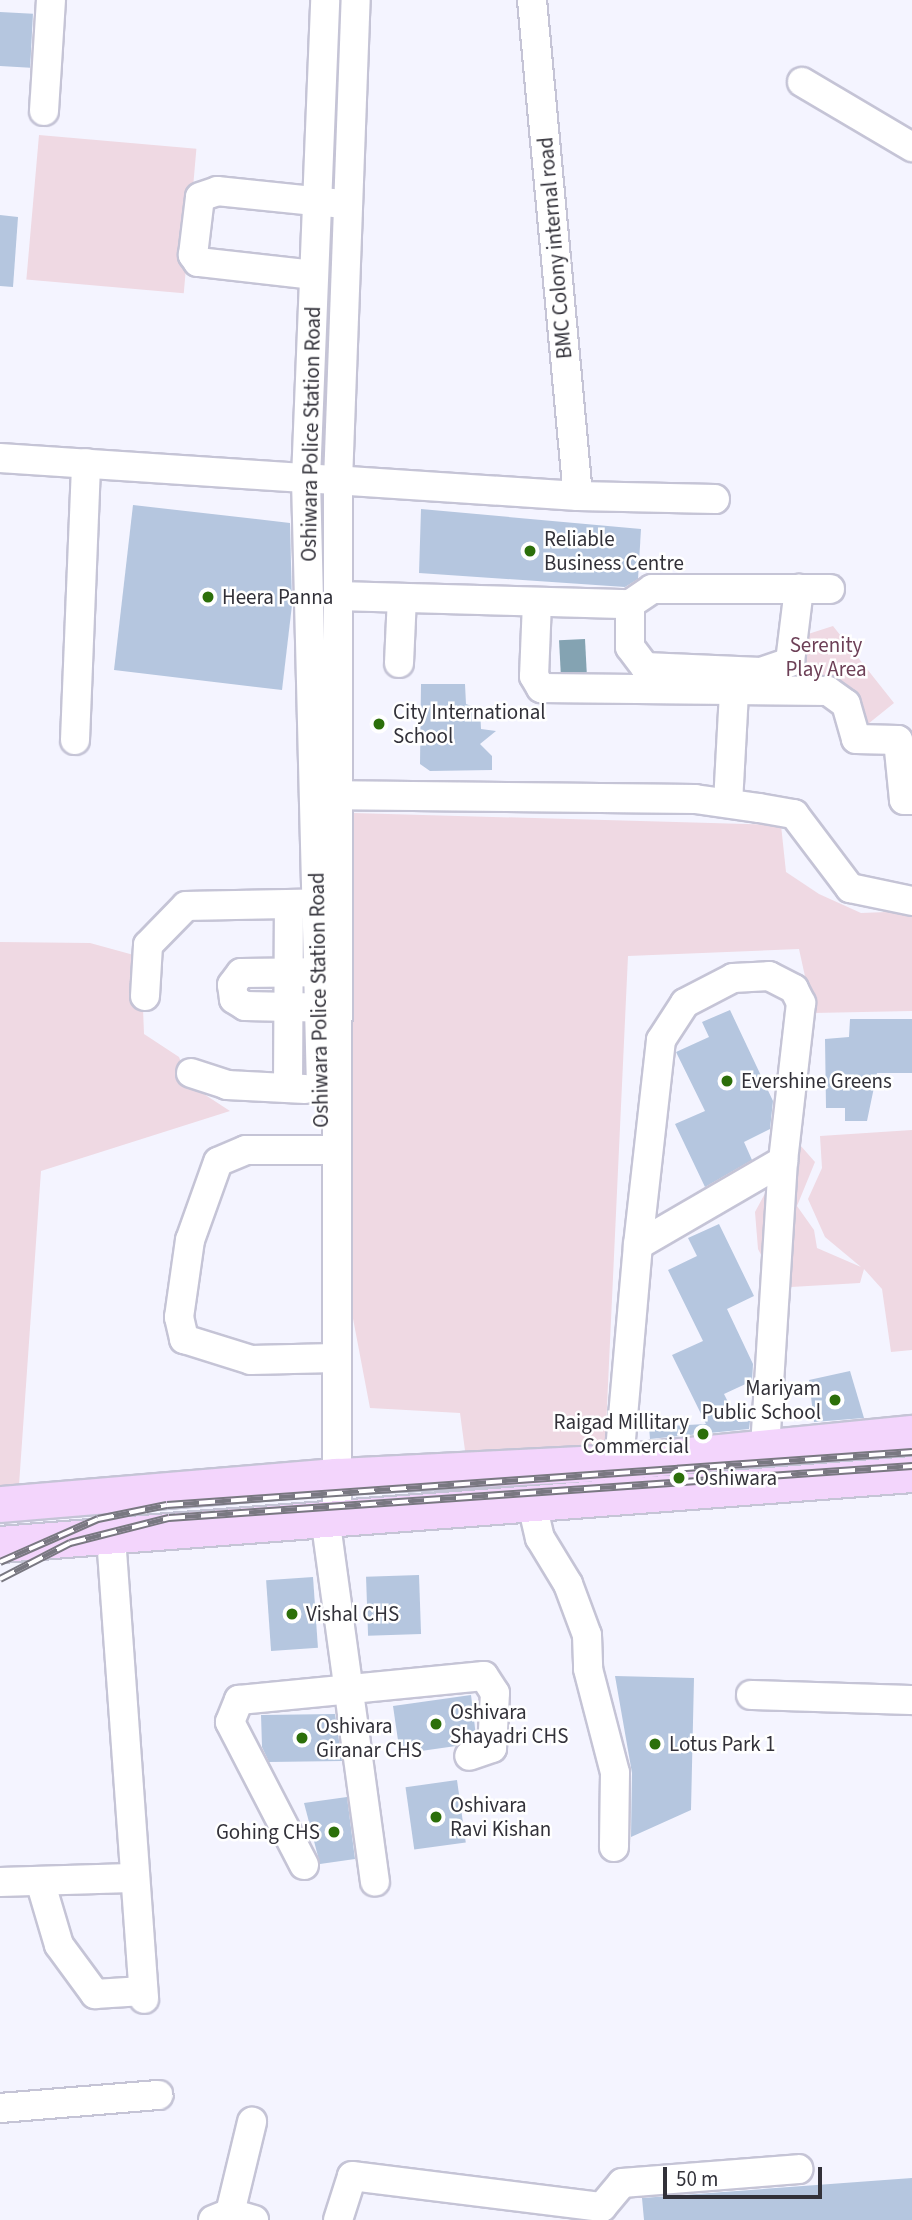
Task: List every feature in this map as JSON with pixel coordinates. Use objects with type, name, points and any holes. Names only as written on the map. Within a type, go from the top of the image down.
[{"type":"main road","points":[[0,1504],[336,1476],[619,1462],[765,1445],[912,1433]]},
{"type":"main road","points":[[0,1544],[912,1474]]},
{"type":"street","points":[[44,111],[51,0]]},
{"type":"street","name":"Oshiwara Police Station Road","points":[[325,0],[306,479],[326,795],[330,1008],[341,1179],[332,1201]]},
{"type":"street","name":"Oshiwara Police Station Road","points":[[326,795],[338,596],[338,481],[356,0]]},
{"type":"street","name":"BMC Colony internal road","points":[[532,0],[578,496]]},
{"type":"street","points":[[802,82],[912,147]]},
{"type":"street","points":[[344,304],[313,288],[203,264],[193,255],[202,192],[348,204]]},
{"type":"street","points":[[0,458],[578,496],[715,499]]},
{"type":"street","points":[[75,740],[86,463]]},
{"type":"street","points":[[338,596],[630,604],[652,589],[830,589]]},
{"type":"street","points":[[537,602],[534,676],[541,688],[734,680],[790,662],[799,589]]},
{"type":"street","points":[[399,663],[402,598]]},
{"type":"street","points":[[630,604],[630,647],[645,667],[838,695],[849,709],[856,739],[898,740],[904,800],[912,800]]},
{"type":"street","points":[[728,803],[734,680]]},
{"type":"street","points":[[326,795],[728,803],[794,814],[850,888],[912,901]]},
{"type":"street","points":[[288,1088],[289,904]]},
{"type":"street","points":[[145,996],[148,945],[186,906],[328,904]]},
{"type":"street","points":[[329,972],[241,973],[232,985],[234,999],[245,1006],[330,1008]]},
{"type":"street","points":[[619,1462],[638,1245],[661,1040],[685,1003],[733,978],[769,976],[794,989],[801,1003],[783,1161],[765,1445]]},
{"type":"street","name":"Oshiwara Police Station Road","points":[[330,1008],[321,1089],[323,1180],[332,1201],[336,1476],[331,1517],[348,1689],[375,1882]]},
{"type":"street","points":[[191,1073],[227,1085],[321,1089]]},
{"type":"street","points":[[323,1150],[246,1150],[218,1162],[190,1240],[178,1317],[184,1339],[251,1360],[335,1358]]},
{"type":"street","points":[[638,1245],[783,1161]]},
{"type":"street","points":[[533,1504],[540,1538],[568,1584],[587,1635],[588,1669],[615,1773],[614,1847]]},
{"type":"street","points":[[43,1891],[59,1945],[87,1986],[103,1996],[143,1995],[131,1878],[111,1537]]},
{"type":"street","points":[[304,1865],[230,1722],[231,1710],[239,1700],[484,1676],[495,1693],[492,1748],[469,1756]]},
{"type":"street","points":[[751,1695],[912,1700]]},
{"type":"street","points":[[0,1882],[131,1878]]},
{"type":"street","points":[[0,2108],[158,2095]]},
{"type":"street","points":[[232,2218],[252,2122]]},
{"type":"street","points":[[338,2220],[352,2176],[604,2213],[622,2183],[798,2169]]},
{"type":"green space","points":[[39,135],[196,149],[184,293],[26,279]]},
{"type":"green space","name":"Serenity Play Area","points":[[833,626],[894,703],[868,724],[840,688],[806,678],[798,664],[805,635]]},
{"type":"green space","points":[[353,813],[781,825],[786,872],[819,894],[861,913],[912,911],[912,1011],[813,1013],[799,949],[628,956],[605,1449],[466,1458],[460,1413],[370,1408],[336,1229]]},
{"type":"green space","points":[[0,942],[90,943],[141,957],[144,1034],[179,1057],[190,1085],[230,1111],[41,1171],[19,1485],[0,1486]]},
{"type":"green space","points":[[912,1130],[912,1350],[891,1352],[882,1289],[864,1269],[860,1283],[791,1287],[772,1276],[758,1249],[755,1212],[792,1143],[800,1145],[815,1162],[797,1206],[814,1230],[817,1248],[861,1267],[825,1237],[808,1199],[822,1168],[820,1136]]},
{"type":"water","points":[[585,639],[587,679],[561,680],[559,640]]},
{"type":"building","points":[[0,12],[33,14],[30,68],[0,66]]},
{"type":"building","points":[[0,215],[18,217],[13,287],[0,286]]},
{"type":"building","name":"Heera Panna","points":[[133,505],[290,523],[292,605],[282,690],[114,670]]},
{"type":"building","name":"Reliable Business Centre","points":[[421,509],[641,529],[638,579],[625,587],[419,573]]},
{"type":"building","name":"City International School","points":[[421,684],[465,684],[466,704],[480,709],[481,729],[496,731],[480,744],[492,756],[492,770],[430,771],[420,764]]},
{"type":"building","name":"Evershine Greens","points":[[730,1010],[773,1101],[770,1129],[744,1142],[752,1160],[705,1187],[675,1124],[705,1111],[676,1052],[709,1037],[702,1022]]},
{"type":"building","points":[[850,1019],[912,1019],[912,1073],[877,1073],[867,1121],[845,1121],[845,1108],[826,1108],[825,1039],[849,1037]]},
{"type":"building","points":[[719,1224],[754,1296],[727,1309],[753,1364],[752,1381],[724,1394],[738,1422],[750,1421],[749,1429],[650,1439],[649,1427],[706,1424],[672,1355],[703,1341],[668,1270],[697,1256],[688,1238]]},
{"type":"building","name":"Mariyam Public School","points":[[850,1371],[864,1418],[814,1422],[809,1380]]},
{"type":"building","points":[[419,1575],[421,1634],[368,1636],[366,1577]]},
{"type":"building","name":"Vishal CHS","points":[[313,1577],[318,1648],[271,1651],[266,1580]]},
{"type":"building","name":"Lotus Park 1","points":[[615,1676],[694,1678],[691,1810],[631,1837],[632,1773]]},
{"type":"building","name":"Oshivara Shayadri CHS","points":[[471,1695],[476,1736],[456,1746],[400,1754],[393,1706]]},
{"type":"building","name":"Oshivara Giranar CHS","points":[[335,1714],[342,1761],[269,1762],[262,1747],[261,1715]]},
{"type":"building","name":"Oshivara Ravi Kishan","points":[[457,1780],[466,1842],[414,1850],[406,1787]]},
{"type":"building","name":"Gohing CHS","points":[[347,1797],[355,1859],[320,1864],[304,1803]]},
{"type":"building","points":[[912,2178],[912,2220],[644,2220],[642,2198]]},
{"type":"railway","points":[[0,1562],[98,1519],[167,1505],[912,1452]]},
{"type":"railway","points":[[0,1579],[70,1543],[169,1518],[912,1466]]},
{"type":"place","name":"Reliable Business Centre","points":[[530,551]]},
{"type":"place","name":"Heera Panna","points":[[208,597]]},
{"type":"place","name":"City International School","points":[[379,724]]},
{"type":"place","name":"Evershine Greens","points":[[727,1081]]},
{"type":"place","name":"Mariyam Public School","points":[[835,1400]]},
{"type":"place","name":"Raigad Millitary Commercial","points":[[703,1434]]},
{"type":"place","name":"Oshiwara","points":[[679,1478]]},
{"type":"place","name":"Vishal CHS","points":[[292,1614]]},
{"type":"place","name":"Oshivara Shayadri CHS","points":[[436,1724]]},
{"type":"place","name":"Oshivara Giranar CHS","points":[[302,1738]]},
{"type":"place","name":"Lotus Park 1","points":[[655,1744]]},
{"type":"place","name":"Oshivara Ravi Kishan","points":[[436,1817]]},
{"type":"place","name":"Gohing CHS","points":[[334,1832]]}]
